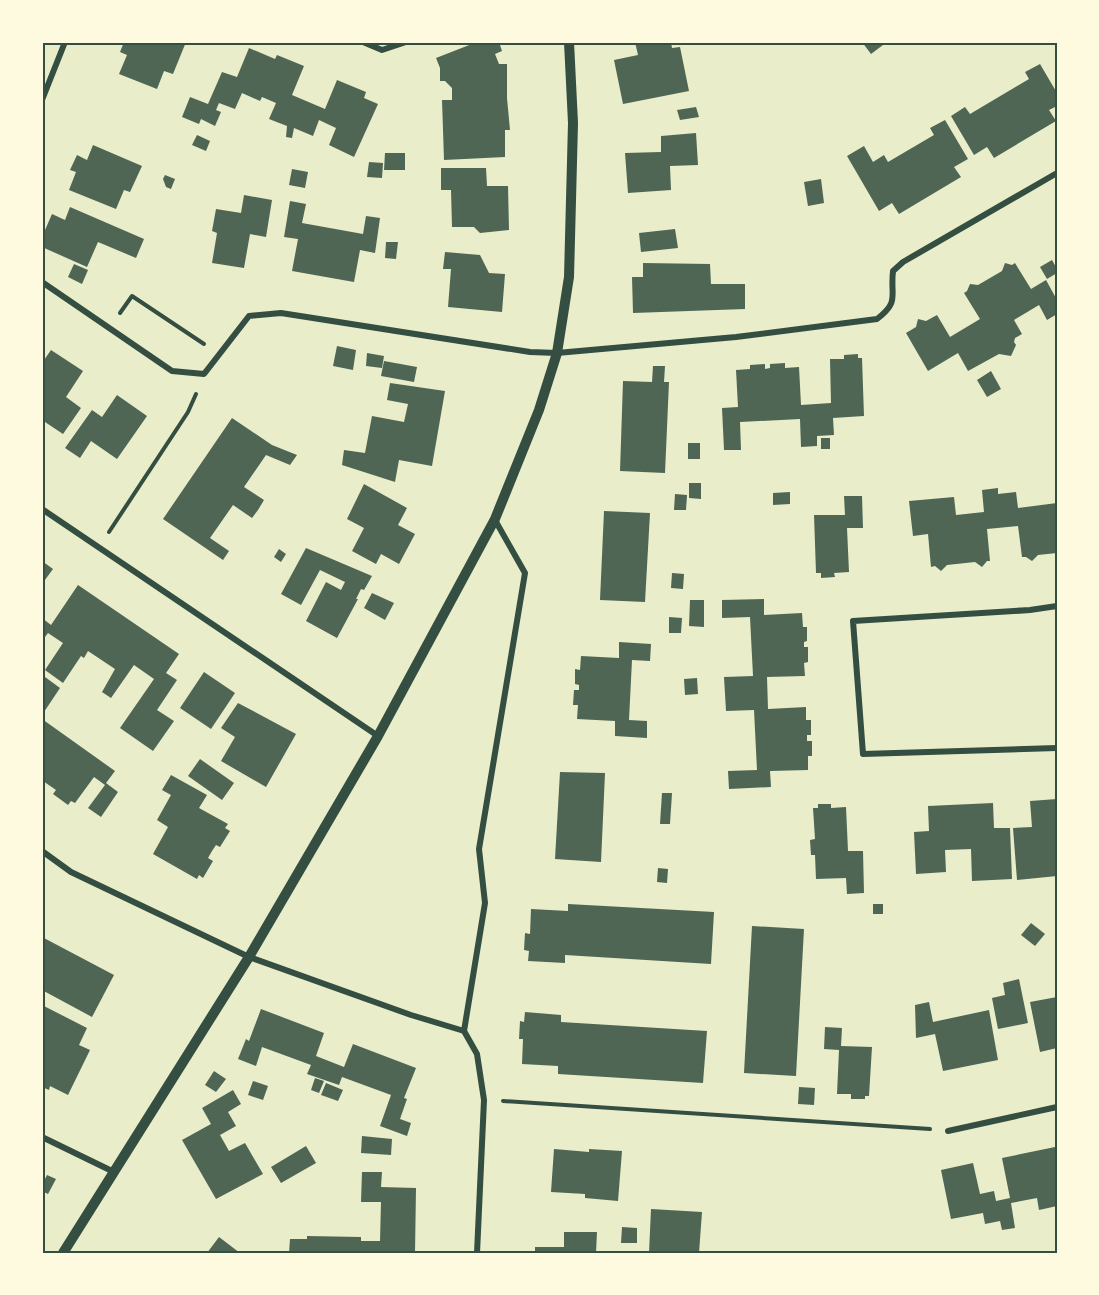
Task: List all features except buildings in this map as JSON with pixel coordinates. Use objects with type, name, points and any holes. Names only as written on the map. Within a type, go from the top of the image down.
[{"type":"street","points":[[42,100],[65,42]]},
{"type":"street","points":[[363,42],[382,50],[406,42]]},
{"type":"street","points":[[63,1253],[249,957],[378,736],[495,519],[539,410],[557,353],[569,277],[573,123],[569,42]]},
{"type":"street","points":[[42,282],[172,371],[204,374],[249,316],[281,313],[530,352],[557,353],[727,338],[877,319],[889,309],[893,299],[893,271],[903,262],[1057,173]]},
{"type":"street","points":[[42,509],[378,736]]},
{"type":"street","points":[[477,1253],[484,1100],[477,1054],[464,1031],[485,903],[479,849],[525,573],[495,519]]},
{"type":"street","points":[[1057,606],[1030,610],[853,621],[863,754],[1057,748]]},
{"type":"street","points":[[42,851],[71,872],[249,957],[411,1015],[464,1031]]},
{"type":"street","points":[[948,1131],[1057,1107]]},
{"type":"street","points":[[42,1137],[115,1172]]},
{"type":"path","points":[[110,328],[132,296],[219,354]]},
{"type":"path","points":[[98,547],[189,412],[204,374]]},
{"type":"path","points":[[484,1100],[948,1131]]}]
